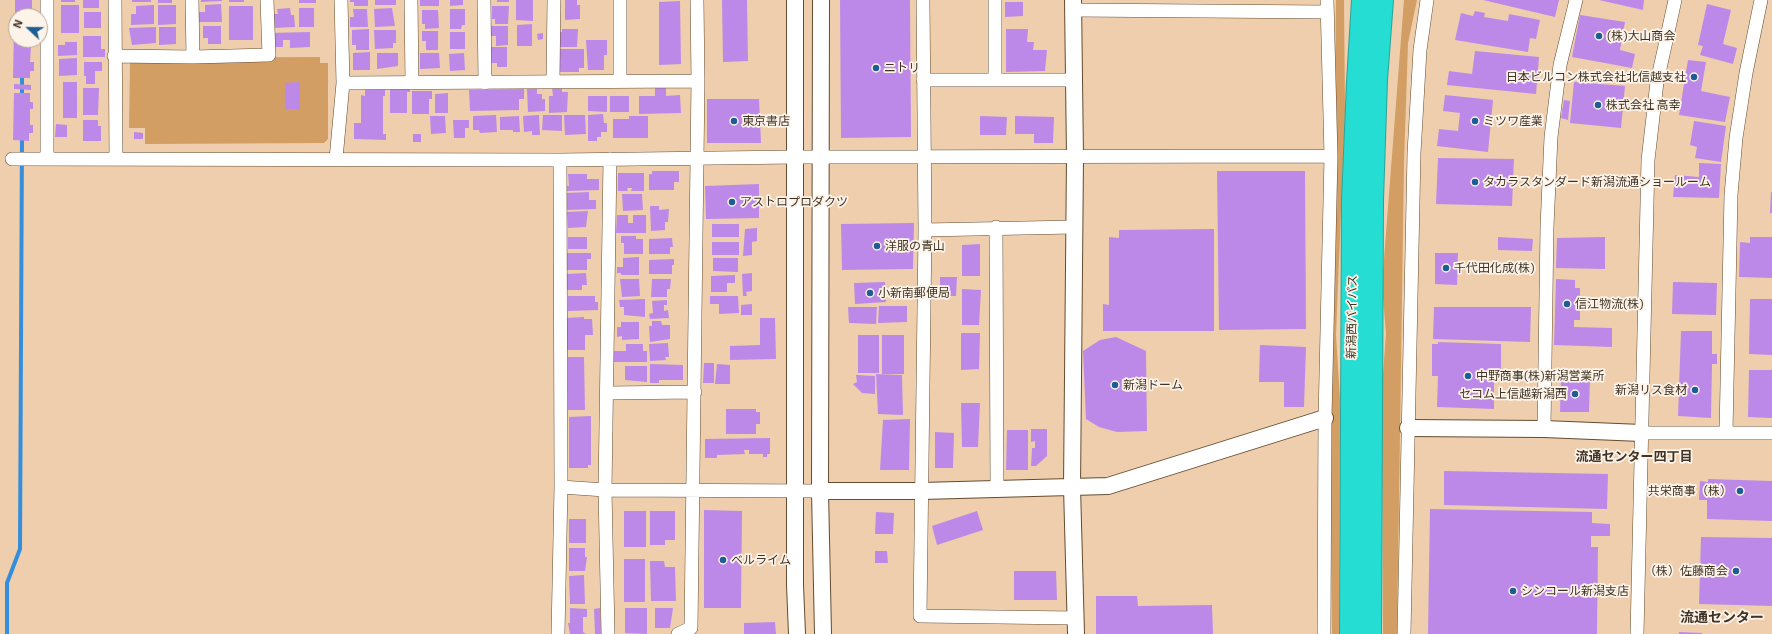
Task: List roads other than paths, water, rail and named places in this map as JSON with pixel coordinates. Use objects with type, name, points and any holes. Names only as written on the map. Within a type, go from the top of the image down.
[{"type":"highway","points":[[1354,0],[1358,82]]},
{"type":"highway","name":"新潟西バイパス","points":[[1351,634],[1352,294],[1358,82],[1363,0]]},
{"type":"highway","name":"新潟西バイパス","points":[[1370,634],[1372,200],[1376,80],[1382,0]]},
{"type":"highway","points":[[1372,200],[1396,0]]},
{"type":"street","points":[[47,0],[47,158]]},
{"type":"street","points":[[115,0],[114,56],[116,159]]},
{"type":"street","points":[[192,0],[192,57]]},
{"type":"street","points":[[114,56],[192,57],[269,55],[267,0]]},
{"type":"street","points":[[336,159],[343,83],[341,0]]},
{"type":"street","points":[[411,0],[412,83]]},
{"type":"street","points":[[484,0],[485,83]]},
{"type":"street","points":[[553,81],[554,0]]},
{"type":"street","points":[[620,0],[620,81]]},
{"type":"street","points":[[678,634],[691,628],[698,81],[697,0]]},
{"type":"street","points":[[795,0],[795,491],[797,634]]},
{"type":"street","points":[[820,0],[820,491],[823,634]]},
{"type":"street","points":[[923,0],[925,230],[920,616],[1075,618]]},
{"type":"street","points":[[995,0],[995,80]]},
{"type":"street","points":[[1404,634],[1417,87],[1420,50],[1427,0]]},
{"type":"street","points":[[1544,429],[1547,227],[1551,137],[1560,65],[1576,0]]},
{"type":"street","points":[[1637,634],[1648,160],[1657,82],[1674,0]]},
{"type":"street","points":[[1726,432],[1731,195],[1736,138],[1746,73],[1761,0]]},
{"type":"street","points":[[1076,634],[1072,487],[1075,157],[1073,5],[1327,6],[1331,156],[1325,418],[1324,634]]},
{"type":"street","points":[[923,80],[1073,80]]},
{"type":"street","points":[[343,83],[698,81]]},
{"type":"street","points":[[12,159],[560,160],[795,157],[1331,156]]},
{"type":"street","points":[[608,634],[605,490],[610,159]]},
{"type":"street","points":[[558,634],[561,487],[560,160]]},
{"type":"street","points":[[925,230],[996,227],[1074,227]]},
{"type":"street","points":[[996,227],[997,490]]},
{"type":"street","points":[[607,393],[695,392]]},
{"type":"street","points":[[561,487],[605,490],[921,491],[1108,486],[1325,418]]},
{"type":"street","points":[[1408,428],[1544,429],[1642,433],[1772,433]]},
{"type":"waterway","points":[[22,73],[22,98]]},
{"type":"waterway","points":[[7,634],[7,583],[20,549],[22,137]]},
{"type":"place","name":"(株)大山商会","points":[[1599,36]]},
{"type":"place","name":"ニトリ","points":[[876,68]]},
{"type":"place","name":"日本ビルコン株式会社北信越支社","points":[[1694,77]]},
{"type":"place","name":"株式会社 高幸","points":[[1598,105]]},
{"type":"place","name":"東京書店","points":[[734,121]]},
{"type":"place","name":"ミツワ産業","points":[[1475,121]]},
{"type":"place","name":"タカラスタンダード新潟流通ショールーム","points":[[1475,182]]},
{"type":"place","name":"アストロプロダクツ","points":[[732,202]]},
{"type":"place","name":"洋服の青山","points":[[877,246]]},
{"type":"place","name":"千代田化成(株)","points":[[1446,268]]},
{"type":"place","name":"小新南郵便局","points":[[870,293]]},
{"type":"place","name":"信江物流(株)","points":[[1567,304]]},
{"type":"place","name":"中野商事(株)新潟営業所","points":[[1468,376]]},
{"type":"place","name":"新潟ドーム","points":[[1115,385]]},
{"type":"place","name":"新潟リス食材","points":[[1695,390]]},
{"type":"place","name":"セコム上信越新潟西","points":[[1575,394]]},
{"type":"place","name":"共栄商事（株）","points":[[1740,491]]},
{"type":"place","name":"ベルライム","points":[[723,560]]},
{"type":"place","name":"（株）佐藤商会","points":[[1736,571]]},
{"type":"place","name":"シンコール新潟支店","points":[[1513,591]]},
{"type":"district","name":"流通センター四丁目","points":[[1634,457]]},
{"type":"district","name":"流通センター","points":[[1722,617]]}]
